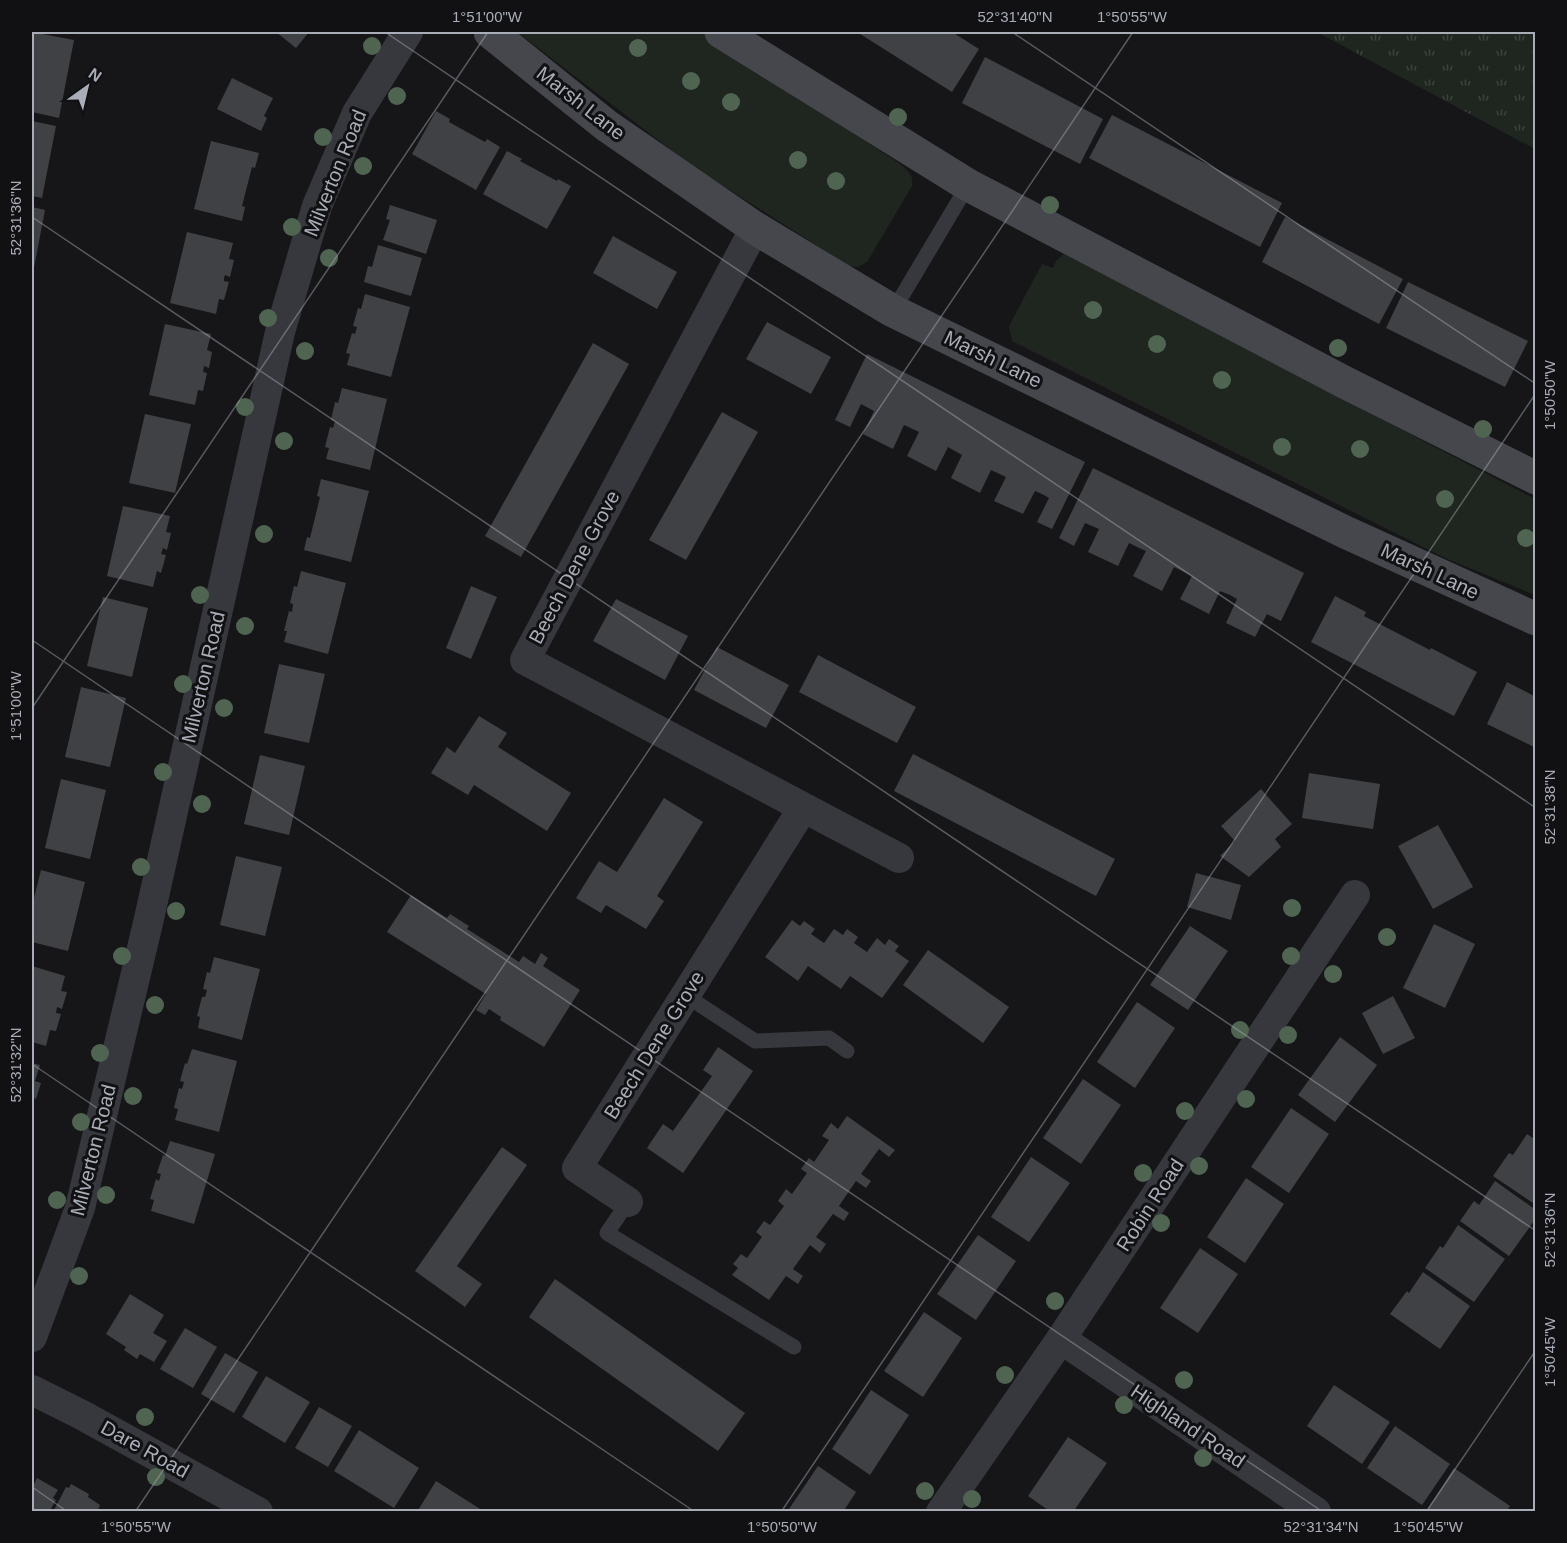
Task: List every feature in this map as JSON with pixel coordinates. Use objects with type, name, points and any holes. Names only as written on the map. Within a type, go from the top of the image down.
[{"type":"main road","name":"Marsh Lane","points":[[490,32],[607,126],[755,228],[894,311],[1346,532],[1536,619]]},
{"type":"main road","points":[[721,32],[968,185],[1346,383],[1536,478]]},
{"type":"street","name":"Milverton Road","points":[[32,1337],[80,1208],[150,911],[283,322],[317,206],[357,113],[408,32]]},
{"type":"street","name":"Beech Dene Grove","points":[[755,228],[525,660],[899,858]]},
{"type":"street","name":"Beech Dene Grove","points":[[628,1203],[577,1168],[802,808]]},
{"type":"street","name":"Robin Road","points":[[941,1512],[1061,1339],[1355,895]]},
{"type":"street","name":"Highland Road","points":[[1061,1339],[1316,1512]]},
{"type":"street","name":"Dare Road","points":[[32,1390],[258,1512]]},
{"type":"lane","points":[[894,311],[968,185]]},
{"type":"lane","points":[[685,995],[755,1041],[829,1038],[847,1051]]},
{"type":"lane","points":[[628,1203],[607,1233],[794,1347]]},
{"type":"green space","points":[[517,32],[701,32],[900,164],[911,176],[912,186],[867,262],[858,267],[849,266],[692,166]]},
{"type":"green space","points":[[1317,32],[1535,32],[1535,149]]},
{"type":"green space","points":[[1064,254],[1535,499],[1535,595],[1445,558],[1012,341],[1009,326],[1042,264],[1053,268],[1056,261]]},
{"type":"building","points":[[32,32],[74,40],[59,118],[32,112]]},
{"type":"building","points":[[276,32],[309,32],[296,48]]},
{"type":"building","points":[[857,32],[952,32],[979,49],[952,92]]},
{"type":"building","points":[[985,57],[1103,119],[1080,164],[962,103]]},
{"type":"building","points":[[232,78],[273,98],[264,116],[267,118],[261,131],[217,109]]},
{"type":"building","points":[[436,111],[450,119],[449,122],[485,142],[487,139],[500,147],[476,190],[412,154]]},
{"type":"building","points":[[1112,115],[1282,203],[1260,247],[1089,158]]},
{"type":"building","points":[[32,121],[56,126],[42,198],[32,196]]},
{"type":"building","points":[[211,141],[259,153],[255,168],[252,167],[242,206],[245,207],[242,221],[194,209]]},
{"type":"building","points":[[507,151],[522,159],[520,161],[571,186],[547,229],[483,194]]},
{"type":"building","points":[[390,205],[437,220],[426,254],[383,240],[390,220],[386,219]]},
{"type":"building","points":[[32,207],[45,210],[33,273],[32,273]]},
{"type":"building","points":[[1285,217],[1403,279],[1379,324],[1262,262]]},
{"type":"building","points":[[187,232],[233,243],[229,259],[234,260],[230,277],[225,275],[224,278],[224,281],[229,282],[224,300],[219,299],[216,314],[170,303]]},
{"type":"building","points":[[613,236],[677,272],[657,309],[593,273]]},
{"type":"building","points":[[378,245],[422,258],[411,296],[364,282],[368,266],[372,267]]},
{"type":"building","points":[[1408,282],[1528,341],[1505,387],[1386,328]]},
{"type":"building","points":[[365,294],[410,307],[391,377],[347,365],[350,354],[346,353],[352,333],[355,334],[357,327],[353,326]]},
{"type":"building","points":[[767,322],[831,357],[811,394],[746,359]]},
{"type":"building","points":[[165,324],[211,334],[207,350],[212,352],[209,368],[204,366],[203,372],[207,373],[203,391],[198,390],[195,405],[149,395]]},
{"type":"building","points":[[593,343],[629,364],[521,557],[485,536]]},
{"type":"building","points":[[867,354],[1085,462],[1052,529],[1037,522],[1049,498],[1042,494],[1035,491],[1023,514],[994,501],[1006,477],[991,470],[980,493],[951,478],[962,455],[948,447],[936,471],[907,456],[919,432],[904,425],[893,449],[863,434],[874,411],[861,404],[850,427],[835,420]]},
{"type":"building","points":[[342,388],[387,399],[370,470],[326,459],[329,448],[325,447],[330,427],[333,428],[335,421],[331,420],[335,402],[338,403]]},
{"type":"building","points":[[722,412],[758,432],[686,560],[649,540]]},
{"type":"building","points":[[145,414],[191,424],[175,493],[129,483]]},
{"type":"building","points":[[1093,468],[1304,573],[1281,621],[1267,614],[1255,637],[1226,623],[1237,599],[1230,595],[1220,591],[1209,614],[1180,599],[1192,576],[1174,567],[1162,591],[1133,576],[1146,551],[1129,543],[1118,566],[1088,552],[1099,529],[1085,523],[1074,546],[1059,538]]},
{"type":"building","points":[[321,479],[369,491],[351,562],[304,550],[307,537],[310,538],[320,497],[317,496]]},
{"type":"building","points":[[123,506],[170,516],[166,532],[171,533],[167,550],[163,548],[161,554],[166,555],[161,573],[157,571],[153,587],[107,576]]},
{"type":"building","points":[[301,571],[346,583],[328,654],[284,642],[289,611],[292,612],[293,604],[290,603],[294,586],[297,587]]},
{"type":"building","points":[[471,586],[497,597],[471,659],[446,648]]},
{"type":"building","points":[[1335,596],[1366,612],[1364,616],[1477,672],[1454,716],[1311,642]]},
{"type":"building","points":[[103,597],[148,608],[132,677],[87,666]]},
{"type":"building","points":[[616,599],[688,636],[665,680],[593,641]]},
{"type":"building","points":[[717,647],[789,685],[766,728],[694,690]]},
{"type":"building","points":[[818,655],[916,707],[897,743],[799,692]]},
{"type":"building","points":[[279,664],[325,674],[309,743],[264,733]]},
{"type":"building","points":[[1507,682],[1536,697],[1536,748],[1487,724]]},
{"type":"building","points":[[81,687],[126,698],[110,767],[65,757]]},
{"type":"building","points":[[479,716],[507,733],[498,747],[571,793],[547,831],[474,785],[468,795],[431,773],[447,747],[455,753]]},
{"type":"building","points":[[913,754],[1115,859],[1096,896],[894,791]]},
{"type":"building","points":[[260,755],[305,766],[289,835],[244,824]]},
{"type":"building","points":[[1309,773],[1380,784],[1373,829],[1302,818]]},
{"type":"building","points":[[61,779],[106,790],[90,859],[45,848]]},
{"type":"building","points":[[1261,789],[1292,824],[1275,839],[1281,847],[1249,877],[1220,856],[1235,841],[1221,826]]},
{"type":"building","points":[[664,798],[703,822],[657,896],[664,901],[646,929],[606,905],[601,913],[576,898],[599,861],[617,872]]},
{"type":"building","points":[[1438,825],[1473,887],[1433,909],[1398,846]]},
{"type":"building","points":[[236,856],[282,867],[265,936],[220,925]]},
{"type":"building","points":[[41,870],[85,882],[68,951],[32,942],[32,906]]},
{"type":"building","points":[[1196,873],[1241,885],[1231,920],[1187,907]]},
{"type":"building","points":[[411,895],[447,918],[450,914],[469,926],[467,929],[519,962],[523,956],[535,964],[541,953],[548,958],[543,966],[580,990],[544,1047],[500,1020],[501,1017],[489,1009],[485,1015],[476,1010],[486,994],[387,932]]},
{"type":"building","points":[[792,920],[800,926],[804,921],[815,929],[811,934],[824,943],[834,929],[843,935],[847,929],[858,937],[854,943],[867,952],[877,938],[885,945],[889,939],[899,946],[895,951],[909,961],[882,998],[850,976],[841,989],[808,966],[798,981],[765,957]]},
{"type":"building","points":[[1434,924],[1475,944],[1445,1008],[1403,988]]},
{"type":"building","points":[[1190,926],[1228,951],[1188,1010],[1150,985]]},
{"type":"building","points":[[928,950],[1009,1007],[983,1043],[903,985]]},
{"type":"building","points":[[214,957],[260,969],[242,1040],[198,1028],[200,1017],[197,1016],[202,997],[205,997],[207,990],[203,989]]},
{"type":"building","points":[[32,966],[65,976],[61,991],[67,992],[62,1009],[57,1007],[56,1013],[61,1014],[56,1031],[50,1030],[46,1046],[32,1042]]},
{"type":"building","points":[[1393,996],[1415,1038],[1383,1054],[1362,1013]]},
{"type":"building","points":[[1137,1002],[1175,1028],[1135,1088],[1097,1062]]},
{"type":"building","points":[[1340,1037],[1377,1065],[1335,1122],[1298,1095]]},
{"type":"building","points":[[718,1047],[753,1071],[683,1173],[647,1148],[663,1124],[673,1131],[712,1076],[703,1070]]},
{"type":"building","points":[[192,1049],[237,1061],[219,1132],[175,1120],[178,1109],[174,1108],[179,1088],[182,1089],[184,1082],[180,1081]]},
{"type":"building","points":[[32,1063],[40,1065],[35,1081],[41,1083],[36,1099],[32,1097]]},
{"type":"building","points":[[1083,1079],[1121,1105],[1081,1164],[1043,1138]]},
{"type":"building","points":[[1291,1108],[1329,1134],[1289,1193],[1251,1167]]},
{"type":"building","points":[[847,1116],[895,1150],[889,1157],[879,1149],[861,1174],[871,1181],[866,1188],[856,1181],[839,1206],[849,1213],[844,1221],[833,1214],[816,1237],[826,1244],[820,1253],[810,1245],[793,1269],[803,1276],[798,1284],[786,1276],[769,1300],[732,1275],[738,1268],[733,1264],[741,1254],[747,1258],[762,1237],[756,1232],[764,1221],[770,1225],[784,1206],[778,1201],[786,1189],[792,1194],[807,1173],[801,1169],[809,1158],[814,1162],[829,1140],[822,1136],[831,1123],[838,1129]]},
{"type":"building","points":[[1527,1134],[1536,1140],[1536,1205],[1493,1176],[1509,1153],[1513,1155]]},
{"type":"building","points":[[170,1141],[215,1154],[194,1224],[151,1211],[154,1200],[150,1199],[156,1179],[159,1181],[161,1174],[157,1173]]},
{"type":"building","points":[[502,1147],[527,1165],[457,1266],[482,1284],[465,1307],[415,1271]]},
{"type":"building","points":[[1031,1157],[1070,1183],[1029,1242],[991,1217]]},
{"type":"building","points":[[1246,1178],[1284,1204],[1245,1263],[1207,1237]]},
{"type":"building","points":[[1495,1181],[1536,1210],[1536,1218],[1509,1256],[1460,1221],[1474,1201],[1479,1205]]},
{"type":"building","points":[[1458,1225],[1505,1259],[1474,1302],[1425,1268],[1440,1246],[1443,1248]]},
{"type":"building","points":[[978,1235],[1016,1261],[976,1320],[937,1294]]},
{"type":"building","points":[[1200,1248],[1238,1274],[1198,1333],[1160,1308]]},
{"type":"building","points":[[1423,1272],[1470,1306],[1440,1349],[1390,1314],[1407,1291],[1409,1293]]},
{"type":"building","points":[[555,1279],[745,1413],[718,1451],[529,1317]]},
{"type":"building","points":[[130,1294],[164,1315],[153,1333],[167,1341],[154,1362],[140,1354],[137,1359],[124,1350],[126,1347],[106,1334]]},
{"type":"building","points":[[924,1312],[962,1338],[923,1397],[884,1371]]},
{"type":"building","points":[[185,1328],[217,1347],[193,1388],[160,1369]]},
{"type":"building","points":[[225,1353],[258,1372],[234,1413],[201,1394]]},
{"type":"building","points":[[266,1376],[310,1402],[285,1443],[242,1417]]},
{"type":"building","points":[[1334,1385],[1390,1422],[1362,1464],[1307,1426]]},
{"type":"building","points":[[871,1390],[909,1415],[870,1475],[832,1449]]},
{"type":"building","points":[[319,1407],[352,1426],[328,1467],[295,1448]]},
{"type":"building","points":[[1395,1426],[1450,1464],[1422,1505],[1367,1468]]},
{"type":"building","points":[[359,1430],[419,1468],[394,1508],[334,1471]]},
{"type":"building","points":[[1068,1437],[1107,1463],[1073,1512],[1051,1512],[1028,1496]]},
{"type":"building","points":[[818,1466],[856,1492],[843,1512],[787,1512]]},
{"type":"building","points":[[1454,1468],[1510,1506],[1506,1512],[1429,1512],[1427,1510]]},
{"type":"building","points":[[37,1478],[58,1490],[53,1498],[56,1500],[49,1512],[32,1512],[32,1488]]},
{"type":"building","points":[[436,1481],[466,1500],[485,1512],[417,1512]]},
{"type":"building","points":[[71,1484],[89,1494],[88,1497],[100,1505],[97,1512],[53,1512],[66,1487],[69,1488]]}]
